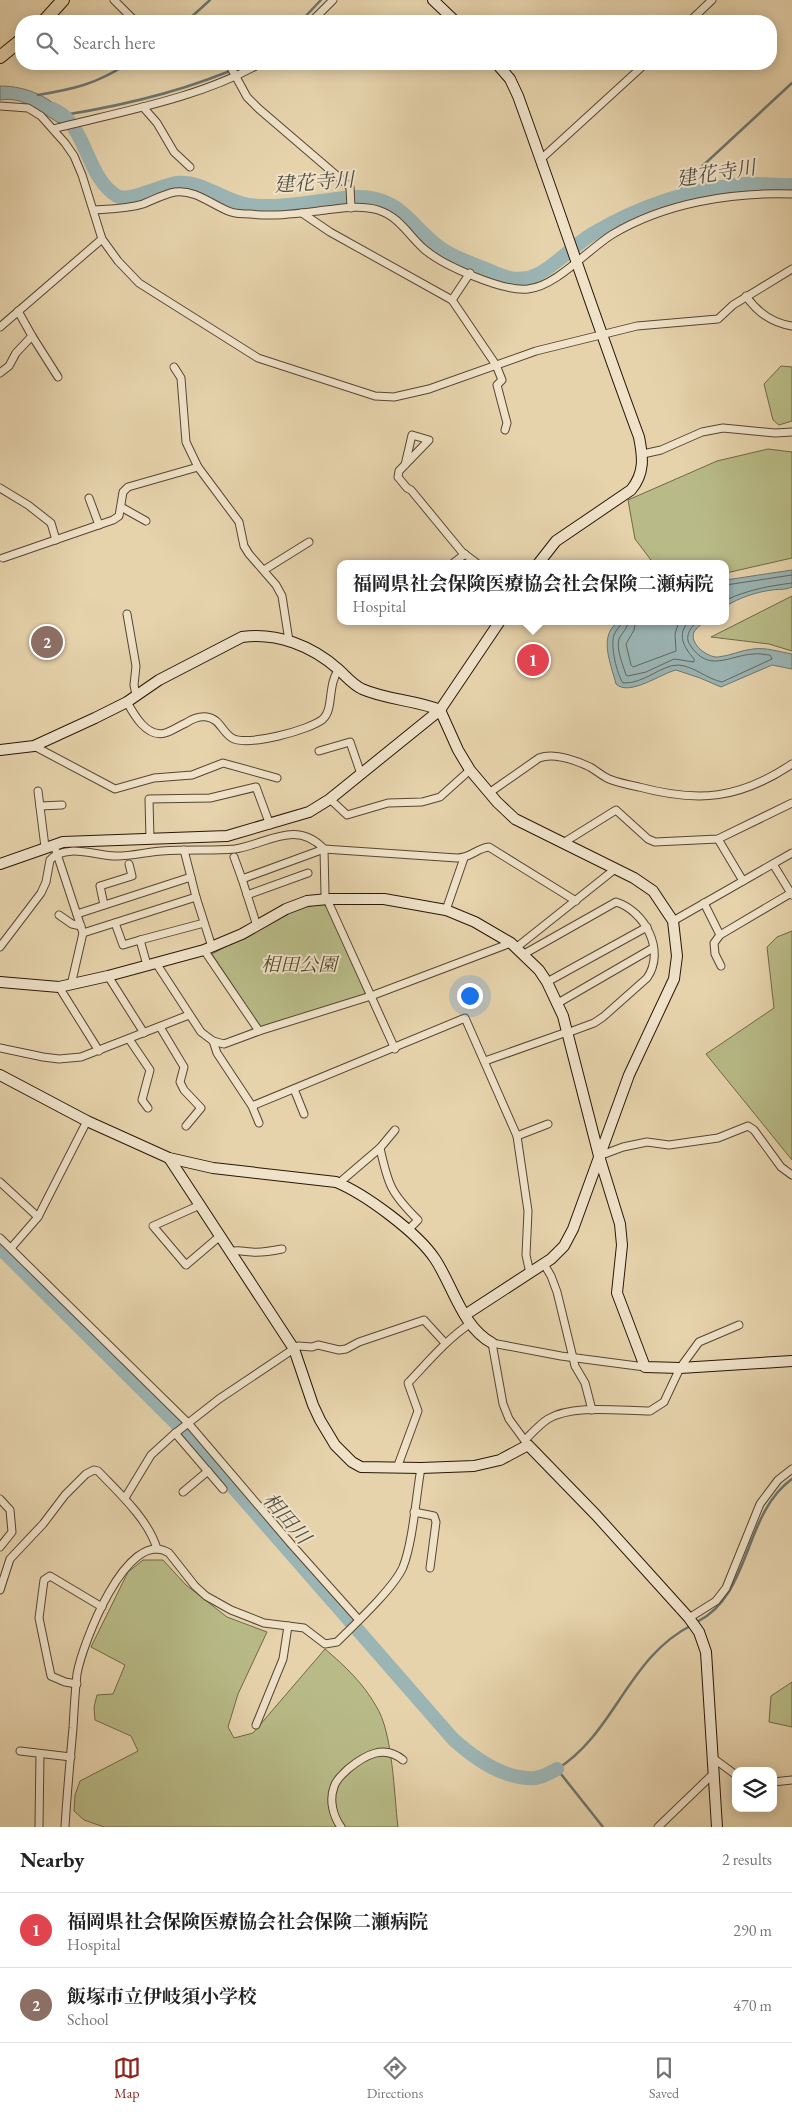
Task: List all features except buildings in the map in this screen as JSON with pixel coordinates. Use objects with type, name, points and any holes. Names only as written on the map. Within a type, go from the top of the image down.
[{"type":"highway","points":[[49,15],[63,0]]},
{"type":"highway","points":[[0,57],[15,45]]},
{"type":"street","points":[[114,0],[129,15]]},
{"type":"street","points":[[318,15],[333,0]]},
{"type":"street","points":[[433,0],[449,15]]},
{"type":"street","points":[[696,15],[712,0]]},
{"type":"street","points":[[232,70],[247,97],[259,109],[350,187],[351,208]]},
{"type":"street","points":[[56,129],[143,107],[196,91],[246,70]]},
{"type":"street","points":[[502,70],[510,79],[541,159],[601,336],[638,437],[642,454],[642,472],[631,490],[556,541],[541,560]]},
{"type":"street","points":[[541,159],[638,70]]},
{"type":"street","points":[[0,106],[28,108],[56,129],[74,156],[94,210],[102,239],[118,261],[139,283],[224,339],[258,358],[376,396],[394,397],[430,388],[536,351],[637,326],[718,320],[733,305],[746,296],[792,269]]},
{"type":"street","points":[[143,107],[158,123],[174,152],[190,167]]},
{"type":"street","points":[[94,210],[131,207],[176,192],[195,194],[232,212],[268,215],[351,208],[372,209],[393,217],[402,224],[421,247],[435,258],[502,287],[528,289],[543,284],[614,233],[646,218],[677,207],[725,197],[764,193],[792,194]]},
{"type":"street","points":[[302,213],[330,232],[452,300],[496,365],[502,380],[497,385],[507,423],[505,430]]},
{"type":"street","points":[[0,327],[102,239]]},
{"type":"street","points":[[452,300],[470,273]]},
{"type":"street","points":[[746,296],[760,312],[770,319],[792,326]]},
{"type":"street","points":[[18,311],[58,377]]},
{"type":"street","points":[[0,373],[9,366],[16,353],[32,336]]},
{"type":"street","points":[[174,367],[181,378],[186,442],[198,467],[239,522],[244,546],[276,585],[282,596],[289,641]]},
{"type":"street","points":[[642,454],[661,450],[702,432],[723,428],[775,434],[792,432]]},
{"type":"street","points":[[405,465],[399,471],[398,477],[465,554],[473,560]]},
{"type":"street","points":[[4,558],[99,525],[119,516],[123,492],[128,487],[198,467]]},
{"type":"street","points":[[0,488],[28,505],[51,523],[56,540]]},
{"type":"street","points":[[89,498],[99,525]]},
{"type":"street","points":[[121,507],[146,520]]},
{"type":"street","points":[[264,570],[309,542]]},
{"type":"street","points":[[457,560],[465,554]]},
{"type":"street","points":[[127,614],[136,666],[131,699],[138,720],[147,728],[156,732],[164,734],[193,718],[202,716],[217,720],[228,735],[238,740],[272,739],[322,720],[328,710],[334,676],[339,669]]},
{"type":"street","points":[[0,864],[49,846],[72,841],[227,836],[270,825],[309,812],[330,799],[440,710],[497,625]]},
{"type":"street","points":[[0,750],[34,746],[131,699],[159,680],[242,637],[268,636],[289,641],[310,649],[339,669],[360,688],[376,694],[440,710],[458,750],[470,770],[515,819],[634,878],[653,891],[673,921],[678,956],[674,979],[629,1075],[573,1229],[561,1250],[468,1319],[408,1383],[418,1410],[397,1468]]},
{"type":"street","points":[[320,751],[350,742],[361,774]]},
{"type":"street","points":[[34,746],[115,789],[154,778],[192,775],[223,763],[277,778]]},
{"type":"street","points":[[489,792],[546,755],[564,758],[590,767],[609,779],[662,793],[704,797],[726,795],[775,775],[792,764]]},
{"type":"street","points":[[330,799],[347,814],[388,803],[422,802],[440,797],[470,770]]},
{"type":"street","points":[[150,839],[149,799],[210,798],[256,787],[270,825]]},
{"type":"street","points":[[38,791],[49,846],[57,855],[82,930],[71,985]]},
{"type":"street","points":[[563,843],[616,810],[648,839],[655,842],[718,839],[792,803]]},
{"type":"street","points":[[40,806],[62,805]]},
{"type":"street","points":[[0,947],[41,893],[46,882],[50,860],[57,855],[75,851],[93,852],[114,857],[162,850],[236,849],[288,834],[300,834],[311,837],[324,849],[325,894],[395,1049]]},
{"type":"street","points":[[718,839],[743,880]]},
{"type":"street","points":[[242,879],[324,849],[464,858],[472,856],[482,848],[490,847],[576,901]]},
{"type":"street","points":[[184,850],[204,923],[208,949],[259,1031]]},
{"type":"street","points":[[673,921],[792,852]]},
{"type":"street","points":[[234,857],[257,926]]},
{"type":"street","points":[[446,910],[464,858]]},
{"type":"street","points":[[104,905],[100,886],[132,876],[129,864]]},
{"type":"street","points":[[721,966],[714,943],[720,935],[792,894],[773,864]]},
{"type":"street","points":[[517,948],[615,869]]},
{"type":"street","points":[[246,894],[308,873]]},
{"type":"street","points":[[77,914],[191,877]]},
{"type":"street","points":[[59,915],[82,930],[115,923],[196,897]]},
{"type":"street","points":[[0,982],[59,987],[108,976],[208,949],[257,926],[286,909],[307,901],[384,899],[446,910],[475,922],[517,948],[547,982],[558,1003],[599,1156],[620,1224],[622,1245],[617,1293],[645,1367]]},
{"type":"street","points":[[140,940],[152,964],[201,1032],[213,1040],[224,1044],[517,948],[616,902],[640,916],[654,948],[655,965],[647,978],[594,1023],[485,1061]]},
{"type":"street","points":[[704,903],[720,935]]},
{"type":"street","points":[[115,923],[123,945],[204,923]]},
{"type":"street","points":[[547,982],[646,927]]},
{"type":"street","points":[[558,1003],[654,948]]},
{"type":"street","points":[[108,976],[144,1033]]},
{"type":"street","points":[[59,987],[100,1051]]},
{"type":"street","points":[[0,1048],[59,1059],[81,1057],[190,1015]]},
{"type":"street","points":[[252,1106],[395,1049],[465,1018],[517,1136],[528,1211],[526,1255],[530,1273]]},
{"type":"street","points":[[160,1027],[184,1067],[180,1082],[184,1090],[201,1108],[186,1126]]},
{"type":"street","points":[[130,1039],[150,1070],[142,1100],[148,1108]]},
{"type":"street","points":[[213,1040],[218,1053],[252,1106],[259,1123]]},
{"type":"street","points":[[0,1075],[87,1121],[169,1158],[213,1168],[347,1186],[408,1230],[423,1244],[435,1259],[468,1319],[479,1334],[492,1343],[573,1358],[645,1367],[680,1368],[792,1361]]},
{"type":"street","points":[[294,1089],[304,1114]]},
{"type":"street","points":[[10,1248],[38,1217],[87,1121]]},
{"type":"street","points":[[517,1136],[548,1124]]},
{"type":"street","points":[[599,1156],[623,1147],[647,1142],[669,1145],[718,1138],[748,1126],[754,1130],[780,1167],[792,1175]]},
{"type":"street","points":[[339,1184],[380,1148],[395,1130]]},
{"type":"street","points":[[380,1148],[386,1179],[391,1189],[418,1220],[408,1230]]},
{"type":"street","points":[[169,1158],[294,1349],[313,1405],[326,1431],[344,1456],[361,1467],[421,1468],[487,1464],[500,1460],[526,1442],[548,1419],[558,1414],[592,1410],[650,1411],[657,1408],[668,1395],[680,1368],[699,1342],[739,1325]]},
{"type":"street","points":[[0,1182],[38,1217]]},
{"type":"street","points":[[200,1205],[153,1226],[186,1265],[220,1236]]},
{"type":"street","points":[[0,1238],[187,1424],[358,1621]]},
{"type":"street","points":[[230,1252],[237,1250],[251,1252],[282,1249]]},
{"type":"street","points":[[544,1264],[557,1292],[575,1366],[585,1383],[592,1410]]},
{"type":"street","points":[[124,1498],[151,1454],[176,1432],[219,1399],[298,1346],[312,1347],[318,1345],[339,1350],[424,1320],[445,1343]]},
{"type":"street","points":[[492,1343],[503,1404],[509,1419],[526,1442],[602,1521],[689,1618],[699,1632],[706,1652],[713,1758],[712,1774],[717,1827]]},
{"type":"street","points":[[176,1432],[223,1489]]},
{"type":"street","points":[[65,1827],[77,1684],[82,1659],[102,1607],[125,1566],[147,1550],[163,1549],[169,1553],[195,1586],[206,1596],[231,1610],[264,1623],[304,1628],[325,1644],[337,1642],[393,1582],[402,1568],[421,1468]]},
{"type":"street","points":[[0,1590],[10,1559],[43,1524],[65,1495],[86,1474],[94,1470],[98,1471],[124,1498],[149,1530],[157,1548]]},
{"type":"street","points":[[689,1618],[716,1601],[726,1588],[760,1504],[778,1480],[792,1470]]},
{"type":"street","points":[[184,1492],[208,1471]]},
{"type":"street","points":[[0,1499],[10,1510],[12,1532],[0,1547]]},
{"type":"street","points":[[414,1512],[434,1516],[436,1522],[430,1568]]},
{"type":"street","points":[[77,1684],[65,1682],[51,1676],[39,1618],[44,1580],[50,1576],[102,1607]]},
{"type":"street","points":[[256,1725],[282,1659],[288,1626]]},
{"type":"street","points":[[20,1751],[71,1757]]},
{"type":"street","points":[[341,1827],[333,1810],[331,1799],[333,1788],[340,1776],[372,1753],[384,1751],[395,1754],[403,1760]]},
{"type":"street","points":[[39,1827],[40,1754]]},
{"type":"street","points":[[713,1758],[732,1772]]},
{"type":"street","points":[[658,1827],[712,1774]]},
{"type":"street","points":[[777,1782],[792,1780]]},
{"type":"green space","points":[[781,366],[792,367],[792,421],[779,425],[773,420],[764,384]]},
{"type":"green space","points":[[768,449],[792,452],[792,558],[729,572],[729,560],[651,560],[635,539],[628,500],[717,461]]},
{"type":"green space","points":[[792,596],[792,651],[769,644],[711,637]]},
{"type":"green space","name":"相田公園","points":[[322,903],[330,911],[366,991],[364,995],[261,1028],[212,954],[291,911]]},
{"type":"green space","points":[[792,931],[792,1160],[706,1054],[774,1008],[767,947],[777,937]]},
{"type":"green space","points":[[143,1560],[163,1560],[186,1585],[227,1617],[267,1632],[238,1694],[228,1727],[234,1738],[253,1733],[325,1649],[353,1675],[382,1717],[392,1764],[398,1827],[104,1827],[84,1820],[74,1811],[75,1795],[80,1781],[138,1751],[131,1736],[95,1720],[94,1707],[97,1695],[113,1694],[125,1665],[91,1647],[128,1572]]},
{"type":"green space","points":[[792,1682],[792,1727],[769,1722],[771,1696]]},
{"type":"water","points":[[0,86],[20,88],[39,95],[56,105],[71,120],[59,123],[17,100],[0,100]]},
{"type":"water","points":[[792,570],[792,587],[754,594],[729,604],[729,580]]},
{"type":"water","points":[[615,625],[701,625],[694,632],[694,641],[700,649],[709,655],[718,657],[753,649],[772,650],[792,654],[792,669],[772,665],[721,687],[676,670],[637,686],[622,687],[616,684],[609,659],[607,641]]},
{"type":"waterway","points":[[194,15],[210,0]]},
{"type":"waterway","points":[[307,15],[321,0]]},
{"type":"waterway","points":[[38,95],[84,85],[118,70]]},
{"type":"waterway","points":[[64,115],[157,96],[202,82],[231,70]]},
{"type":"waterway","points":[[674,198],[683,184],[792,83]]},
{"type":"waterway","name":"建花寺川","points":[[53,109],[63,115],[72,125],[100,179],[108,189],[122,198],[177,183],[196,185],[231,200],[258,206],[285,205],[352,197],[371,198],[393,206],[411,220],[435,244],[450,254],[512,278],[528,278],[544,271],[586,238],[611,223],[667,200],[726,186],[752,184],[792,185]]},
{"type":"waterway","name":"相田川","points":[[0,1248],[184,1431],[453,1739],[480,1760],[501,1772],[524,1778],[535,1778],[544,1776],[557,1769]]},
{"type":"waterway","points":[[697,1622],[715,1609],[728,1593],[764,1512],[776,1494],[792,1479]]},
{"type":"waterway","points":[[603,1827],[557,1769],[577,1754],[594,1736],[636,1675],[652,1656],[670,1639],[692,1625]]},
{"type":"place","name":"飯塚市立伊岐須小学校","points":[[47,642]]},
{"type":"place","name":"福岡県社会保険医療協会社会保険二瀬病院","points":[[533,660]]}]
